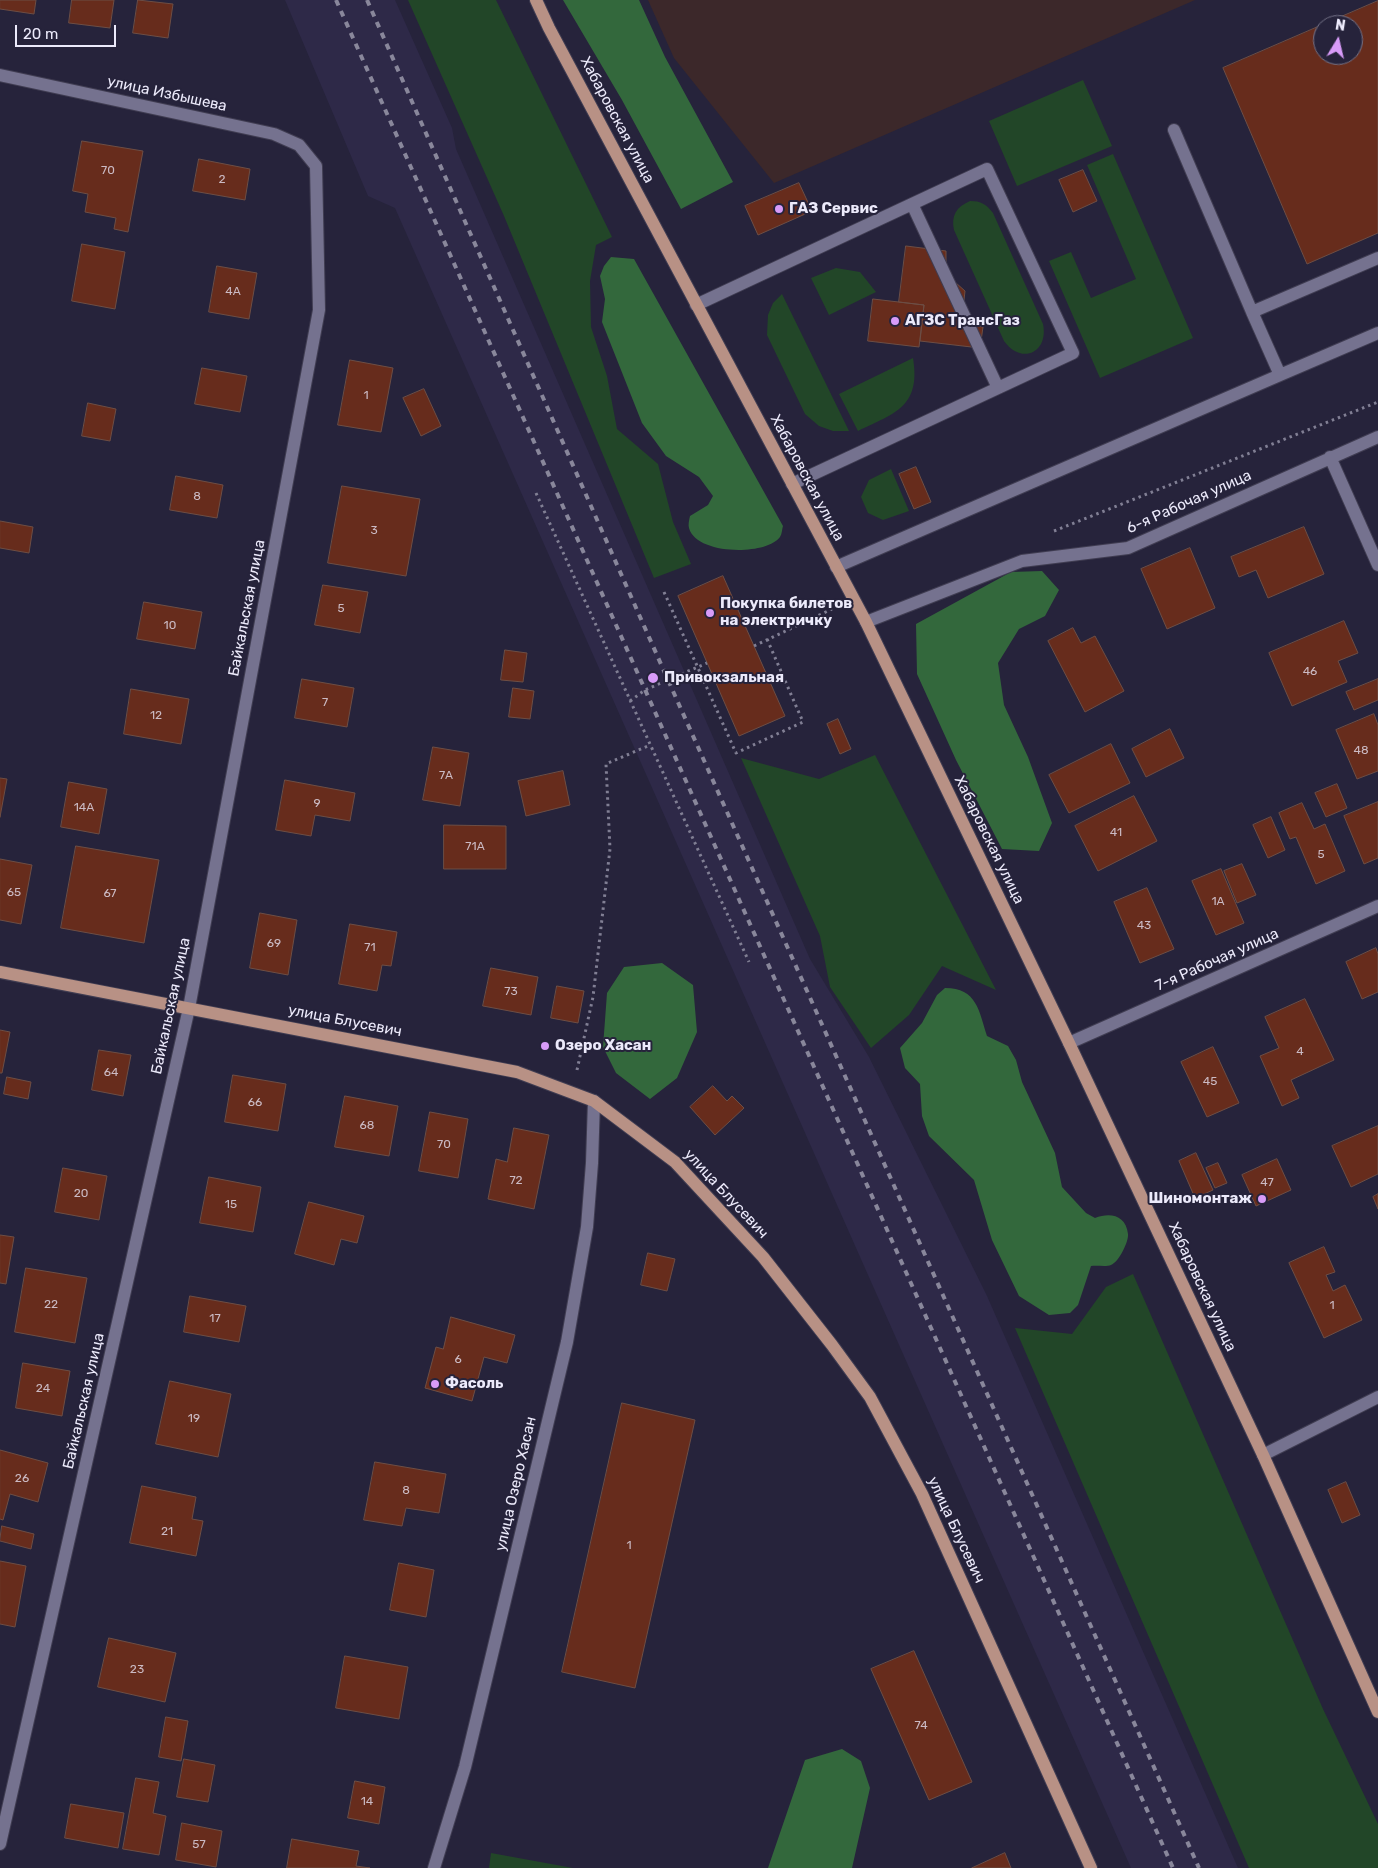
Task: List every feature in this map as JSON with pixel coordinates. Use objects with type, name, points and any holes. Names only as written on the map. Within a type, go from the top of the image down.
[{"type":"main road","name":"Хабаровская улица","points":[[536,0],[549,28],[866,622],[1069,1043],[1263,1455],[1378,1712]]},
{"type":"main road","name":"улица Блусевич","points":[[0,972],[517,1072],[594,1101],[675,1162],[763,1257],[832,1344],[870,1397],[922,1494],[1091,1868]]},
{"type":"street","name":"улица Избышева","points":[[0,75],[274,134],[299,145],[316,166]]},
{"type":"street","points":[[1174,130],[1280,375]]},
{"type":"street","name":"Байкальская улица","points":[[0,1844],[189,1008],[319,310],[316,166]]},
{"type":"street","points":[[696,305],[987,169],[1073,353],[792,484]]},
{"type":"street","points":[[912,204],[998,388]]},
{"type":"street","points":[[1252,312],[1378,258]]},
{"type":"street","points":[[836,567],[1378,332]]},
{"type":"street","name":"6-я Рабочая улица","points":[[866,622],[1022,561],[1128,548],[1378,437]]},
{"type":"street","points":[[1330,457],[1378,564]]},
{"type":"street","name":"7-я Рабочая улица","points":[[1069,1043],[1378,906]]},
{"type":"street","name":"улица Озеро Хасан","points":[[434,1868],[465,1767],[567,1342],[587,1226],[594,1101]]},
{"type":"street","points":[[1263,1455],[1378,1397]]},
{"type":"path","points":[[1045,535],[1378,402]]},
{"type":"path","points":[[536,493],[749,962]]},
{"type":"path","points":[[664,592],[736,753],[803,722],[767,639]]},
{"type":"path","points":[[754,646],[835,608]]},
{"type":"path","points":[[630,701],[645,690],[707,663]]},
{"type":"path","points":[[572,1093],[593,997],[610,849],[606,764],[650,745]]},
{"type":"shaded area","points":[[285,0],[395,0],[452,128],[456,149],[810,959],[869,1057],[987,1296],[1238,1868],[1131,1868],[395,208],[368,196]]},
{"type":"shaded area","points":[[648,0],[1195,0],[774,183],[674,58]]},
{"type":"green space","points":[[408,0],[496,0],[612,237],[596,245],[590,281],[591,327],[607,376],[617,429],[658,464],[673,522],[691,564],[654,578],[504,216]]},
{"type":"green space","points":[[563,0],[639,0],[665,57],[733,182],[681,209],[622,100]]},
{"type":"green space","points":[[1083,80],[1112,146],[1017,186],[989,121]]},
{"type":"green space","points":[[1113,154],[1193,338],[1100,378],[1049,261],[1071,252],[1091,298],[1136,279],[1087,165]]},
{"type":"green space","points":[[970,201],[983,204],[993,213],[1043,324],[1044,334],[1042,342],[1032,352],[1018,353],[1004,341],[954,230],[953,220],[956,212],[961,206]]},
{"type":"green space","points":[[611,257],[634,259],[783,526],[780,537],[772,543],[747,550],[732,550],[717,548],[694,537],[689,528],[690,516],[708,505],[713,496],[699,477],[666,456],[642,423],[602,322],[605,299],[600,276],[604,266]]},
{"type":"green space","points":[[836,268],[860,272],[876,292],[829,315],[811,278]]},
{"type":"green space","points":[[782,294],[849,431],[833,431],[819,426],[805,414],[767,335],[768,315],[773,303]]},
{"type":"green space","points":[[913,358],[913,388],[909,398],[894,413],[858,431],[839,394]]},
{"type":"green space","points":[[891,469],[909,511],[883,520],[868,513],[861,497],[869,480]]},
{"type":"green space","points":[[1042,571],[1059,590],[1045,616],[1019,629],[998,663],[1004,705],[1028,757],[1052,823],[1039,851],[1002,849],[956,760],[917,674],[916,624],[1011,572]]},
{"type":"green space","points":[[875,755],[996,990],[942,966],[909,1015],[871,1048],[830,987],[820,936],[741,758],[819,779]]},
{"type":"green space","points":[[662,963],[693,985],[697,1032],[677,1078],[650,1099],[616,1073],[603,1047],[607,993],[624,967]]},
{"type":"green space","points":[[945,988],[956,989],[970,997],[979,1010],[987,1036],[1008,1046],[1016,1060],[1022,1082],[1055,1153],[1062,1187],[1086,1213],[1095,1218],[1112,1215],[1121,1219],[1127,1228],[1128,1237],[1120,1256],[1111,1265],[1091,1266],[1078,1305],[1070,1313],[1049,1315],[1019,1296],[992,1240],[974,1180],[929,1136],[922,1116],[920,1084],[905,1068],[900,1048],[922,1023],[937,995]]},
{"type":"green space","points":[[1133,1274],[1323,1709],[1378,1824],[1378,1868],[1249,1868],[1015,1328],[1072,1334],[1106,1287]]},
{"type":"green space","points":[[842,1749],[861,1761],[870,1788],[852,1868],[768,1868],[805,1760]]},
{"type":"green space","points":[[491,1853],[573,1868],[489,1868]]},
{"type":"building","points":[[0,0],[36,0],[34,14],[0,9]]},
{"type":"building","points":[[72,0],[114,0],[110,28],[69,23]]},
{"type":"building","points":[[138,0],[173,4],[168,38],[133,33]]},
{"type":"building","points":[[1378,1],[1378,233],[1307,264],[1223,68],[1313,29],[1313,65],[1363,65],[1363,15],[1346,15]]},
{"type":"building","points":[[82,141],[143,151],[128,232],[114,229],[116,218],[85,212],[88,194],[73,191]]},
{"type":"building","points":[[199,159],[250,169],[245,200],[193,191]]},
{"type":"building","points":[[1083,170],[1097,201],[1073,212],[1059,180]]},
{"type":"building","name":"ГАЗ Сервис","points":[[799,183],[812,211],[758,235],[745,206]]},
{"type":"building","points":[[82,244],[125,252],[115,309],[72,301]]},
{"type":"building","points":[[906,246],[946,251],[946,274],[965,291],[963,309],[971,325],[983,327],[980,348],[920,341],[924,305],[899,302]]},
{"type":"building","points":[[217,266],[257,273],[249,319],[209,312]]},
{"type":"building","points":[[873,299],[924,305],[919,347],[868,341]]},
{"type":"building","points":[[350,360],[393,368],[381,432],[338,425]]},
{"type":"building","points":[[202,368],[247,376],[240,412],[195,404]]},
{"type":"building","points":[[424,389],[441,426],[421,436],[403,398]]},
{"type":"building","points":[[88,403],[116,409],[110,441],[82,436]]},
{"type":"building","points":[[916,467],[931,502],[914,509],[899,474]]},
{"type":"building","points":[[176,476],[223,485],[217,518],[170,510]]},
{"type":"building","points":[[342,486],[420,499],[406,576],[328,563]]},
{"type":"building","points":[[0,521],[33,527],[29,553],[0,548]]},
{"type":"building","points":[[1304,527],[1324,574],[1268,598],[1256,570],[1239,577],[1231,557]]},
{"type":"building","points":[[1190,548],[1215,608],[1167,629],[1141,569]]},
{"type":"building","points":[[723,576],[785,716],[739,736],[678,596]]},
{"type":"building","points":[[323,585],[368,592],[360,633],[315,625]]},
{"type":"building","points":[[144,602],[202,612],[195,649],[137,639]]},
{"type":"building","points":[[1344,621],[1358,653],[1338,661],[1347,682],[1292,706],[1269,653]]},
{"type":"building","points":[[1073,628],[1081,643],[1095,636],[1124,691],[1085,712],[1048,641]]},
{"type":"building","points":[[505,650],[527,653],[523,682],[501,680]]},
{"type":"building","points":[[302,679],[354,688],[347,727],[295,718]]},
{"type":"building","points":[[1378,679],[1378,700],[1354,710],[1346,692]]},
{"type":"building","points":[[513,688],[534,691],[530,719],[509,717]]},
{"type":"building","points":[[131,689],[189,699],[181,744],[124,734]]},
{"type":"building","points":[[1374,714],[1378,725],[1378,771],[1357,779],[1336,730]]},
{"type":"building","points":[[838,719],[851,749],[840,754],[827,724]]},
{"type":"building","points":[[1170,729],[1184,758],[1146,777],[1132,749]]},
{"type":"building","points":[[1111,744],[1130,783],[1069,813],[1049,775]]},
{"type":"building","points":[[433,747],[469,753],[460,806],[423,800]]},
{"type":"building","points":[[563,771],[570,805],[526,816],[518,781]]},
{"type":"building","points":[[0,778],[7,779],[0,817]]},
{"type":"building","points":[[285,780],[355,793],[350,821],[315,815],[311,836],[276,830]]},
{"type":"building","points":[[69,782],[107,789],[99,834],[61,827]]},
{"type":"building","points":[[1337,784],[1347,808],[1326,817],[1315,793]]},
{"type":"building","points":[[1134,796],[1157,841],[1098,871],[1075,826]]},
{"type":"building","points":[[1378,802],[1378,858],[1364,864],[1344,816]]},
{"type":"building","points":[[1302,803],[1314,829],[1325,824],[1345,871],[1316,884],[1296,837],[1290,839],[1279,813]]},
{"type":"building","points":[[1271,817],[1285,850],[1268,858],[1253,825]]},
{"type":"building","points":[[444,825],[506,826],[506,869],[444,869]]},
{"type":"building","points":[[76,846],[159,860],[144,943],[61,928]]},
{"type":"building","points":[[0,859],[32,865],[21,924],[0,920]]},
{"type":"building","points":[[1242,864],[1256,895],[1237,903],[1224,871]]},
{"type":"building","points":[[1221,869],[1244,923],[1216,935],[1192,881]]},
{"type":"building","points":[[1147,888],[1174,949],[1140,963],[1114,902]]},
{"type":"building","points":[[260,913],[297,920],[288,975],[250,968]]},
{"type":"building","points":[[350,924],[397,932],[391,966],[382,965],[377,991],[339,984]]},
{"type":"building","points":[[1376,948],[1378,954],[1378,992],[1362,999],[1346,962]]},
{"type":"building","points":[[491,968],[538,977],[531,1015],[483,1006]]},
{"type":"building","points":[[557,986],[584,991],[578,1023],[551,1018]]},
{"type":"building","points":[[1305,999],[1334,1060],[1291,1080],[1299,1098],[1282,1106],[1260,1056],[1279,1048],[1265,1017]]},
{"type":"building","points":[[0,1030],[10,1032],[2,1073],[0,1073]]},
{"type":"building","points":[[1213,1047],[1239,1103],[1207,1117],[1181,1062]]},
{"type":"building","points":[[99,1050],[131,1055],[123,1096],[92,1090]]},
{"type":"building","points":[[233,1075],[286,1084],[278,1131],[225,1122]]},
{"type":"building","points":[[7,1077],[31,1082],[28,1099],[4,1094]]},
{"type":"building","points":[[713,1086],[727,1101],[732,1096],[744,1108],[715,1135],[690,1107]]},
{"type":"building","points":[[345,1096],[398,1106],[389,1156],[335,1147]]},
{"type":"building","points":[[430,1112],[468,1119],[458,1178],[419,1171]]},
{"type":"building","points":[[1378,1126],[1378,1174],[1351,1187],[1332,1146]]},
{"type":"building","points":[[514,1128],[549,1135],[534,1209],[488,1199],[496,1159],[507,1162]]},
{"type":"building","points":[[1196,1153],[1213,1190],[1195,1198],[1179,1161]]},
{"type":"building","points":[[1277,1159],[1291,1190],[1256,1206],[1242,1175]]},
{"type":"building","points":[[1218,1163],[1227,1183],[1215,1188],[1206,1168]]},
{"type":"building","points":[[63,1168],[107,1176],[99,1220],[55,1212]]},
{"type":"building","points":[[209,1177],[261,1187],[253,1232],[200,1223]]},
{"type":"building","points":[[1378,1194],[1378,1209],[1373,1197]]},
{"type":"building","points":[[309,1202],[364,1216],[357,1243],[341,1239],[334,1265],[295,1254]]},
{"type":"building","points":[[0,1235],[14,1237],[6,1284],[0,1283]]},
{"type":"building","points":[[1324,1247],[1335,1272],[1326,1275],[1333,1291],[1345,1285],[1362,1320],[1324,1338],[1289,1263]]},
{"type":"building","points":[[648,1253],[675,1259],[667,1291],[641,1285]]},
{"type":"building","points":[[26,1268],[87,1278],[75,1343],[15,1332]]},
{"type":"building","points":[[190,1296],[246,1306],[239,1342],[184,1332]]},
{"type":"building","points":[[451,1317],[515,1335],[507,1363],[484,1357],[472,1401],[425,1388],[436,1347],[443,1349]]},
{"type":"building","points":[[23,1363],[70,1371],[62,1416],[16,1408]]},
{"type":"building","points":[[170,1381],[231,1394],[218,1457],[156,1444]]},
{"type":"building","points":[[622,1403],[695,1420],[635,1688],[562,1672]]},
{"type":"building","points":[[0,1450],[48,1463],[38,1502],[10,1494],[3,1520],[0,1519]]},
{"type":"building","points":[[375,1462],[446,1474],[439,1513],[406,1508],[402,1526],[364,1520]]},
{"type":"building","points":[[1346,1482],[1360,1515],[1342,1523],[1328,1490]]},
{"type":"building","points":[[142,1486],[196,1497],[192,1519],[203,1521],[196,1556],[130,1543]]},
{"type":"building","points":[[2,1526],[34,1534],[31,1549],[0,1541]]},
{"type":"building","points":[[0,1561],[26,1566],[15,1627],[0,1624]]},
{"type":"building","points":[[399,1563],[434,1570],[426,1617],[390,1610]]},
{"type":"building","points":[[109,1638],[176,1653],[165,1702],[98,1687]]},
{"type":"building","points":[[914,1651],[972,1782],[929,1800],[871,1669]]},
{"type":"building","points":[[345,1656],[408,1667],[399,1719],[336,1708]]},
{"type":"building","points":[[166,1717],[188,1721],[181,1761],[159,1757]]},
{"type":"building","points":[[184,1759],[215,1765],[208,1802],[177,1797]]},
{"type":"building","points":[[136,1778],[159,1782],[153,1813],[166,1816],[159,1855],[123,1849]]},
{"type":"building","points":[[355,1781],[385,1787],[379,1824],[348,1818]]},
{"type":"building","points":[[71,1804],[124,1813],[118,1848],[65,1838]]},
{"type":"building","points":[[182,1823],[222,1831],[216,1867],[176,1860]]},
{"type":"building","points":[[292,1839],[359,1851],[356,1866],[370,1868],[287,1868]]},
{"type":"building","points":[[1005,1853],[1011,1868],[972,1868]]},
{"type":"railway","points":[[336,0],[1173,1868]]},
{"type":"railway","points":[[367,0],[664,671],[1199,1868]]},
{"type":"place","name":"ГАЗ Сервис","points":[[779,209]]},
{"type":"place","name":"АГЗС ТрансГаз","points":[[895,321]]},
{"type":"place","name":"Покупка билетов на электричку","points":[[710,613]]},
{"type":"place","name":"Привокзальная","points":[[653,678]]},
{"type":"place","name":"Озеро Хасан","points":[[545,1046]]},
{"type":"place","name":"Шиномонтаж","points":[[1262,1199]]},
{"type":"place","name":"Фасоль","points":[[435,1384]]}]
